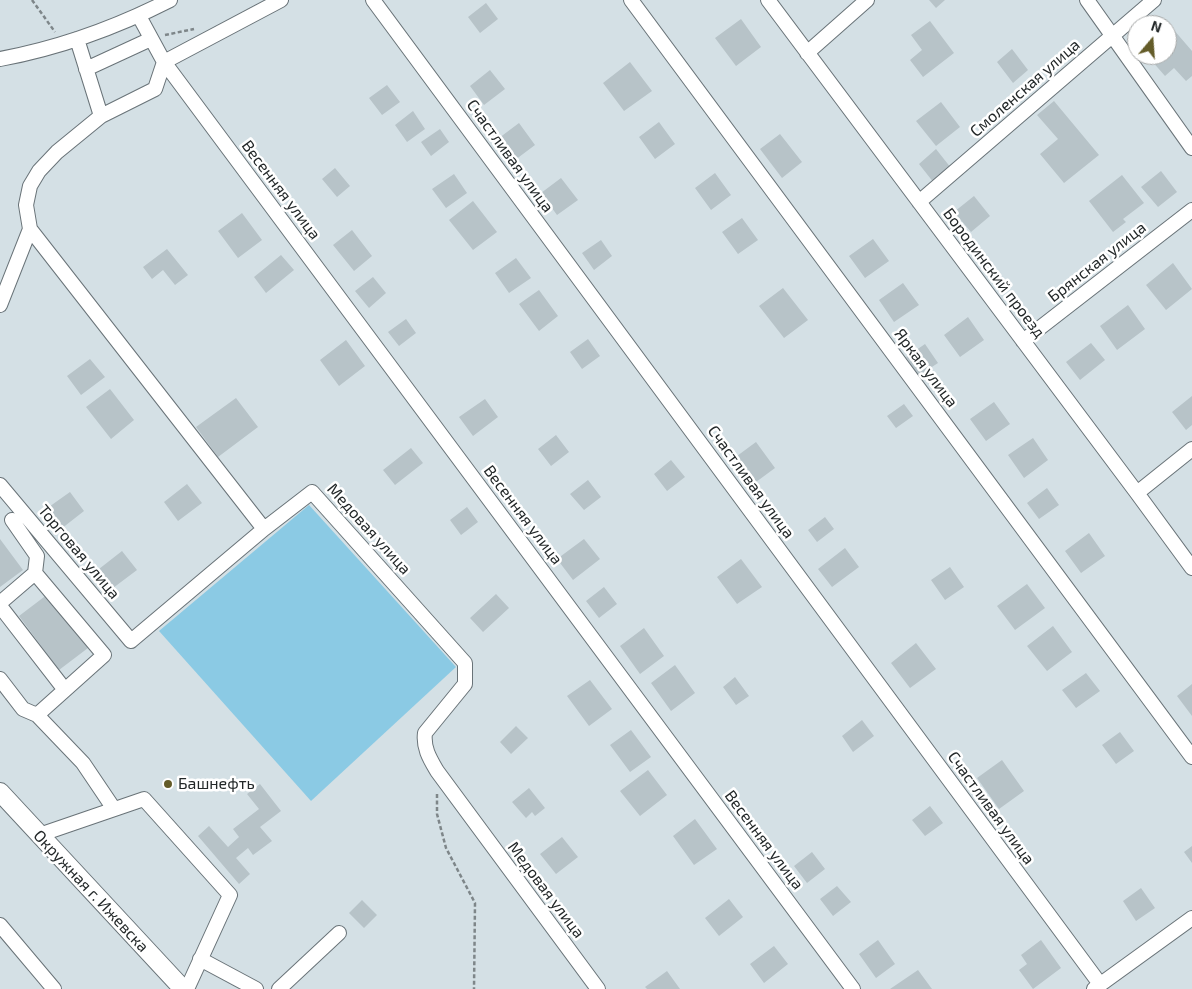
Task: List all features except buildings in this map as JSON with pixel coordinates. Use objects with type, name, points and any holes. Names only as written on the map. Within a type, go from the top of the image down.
[{"type":"main road","name":"Окружная г. Ижевска","points":[[0,792],[185,989]]},
{"type":"street","points":[[0,59],[26,54],[76,39],[139,16],[170,0]]},
{"type":"street","points":[[264,529],[30,229],[26,205],[30,186],[39,171],[57,152],[101,116],[155,89],[164,62],[281,0]]},
{"type":"street","name":"Счастливая улица","points":[[373,0],[1097,987]]},
{"type":"street","name":"Яркая улица","points":[[631,0],[1192,757]]},
{"type":"street","name":"Бородинский проезд","points":[[768,0],[1192,568]]},
{"type":"street","points":[[806,53],[867,0]]},
{"type":"street","points":[[1087,0],[1192,148]]},
{"type":"street","name":"Смоленская улица","points":[[919,202],[1154,0]]},
{"type":"street","name":"Весенняя улица","points":[[139,16],[164,62],[853,989]]},
{"type":"street","points":[[76,39],[101,116]]},
{"type":"street","points":[[86,69],[151,39]]},
{"type":"street","name":"Брянская улица","points":[[1023,341],[1192,210]]},
{"type":"street","points":[[0,305],[30,229]]},
{"type":"street","points":[[1137,492],[1192,449]]},
{"type":"street","name":"Торговая улица","points":[[0,485],[131,640],[264,529]]},
{"type":"street","name":"Медовая улица","points":[[264,529],[312,492],[465,663],[466,684],[425,733],[424,743],[429,758],[598,989]]},
{"type":"street","points":[[12,520],[37,556],[35,573],[0,604],[65,690]]},
{"type":"street","points":[[35,573],[104,655],[37,715]]},
{"type":"street","points":[[0,679],[23,709],[37,715],[83,763],[114,809]]},
{"type":"street","points":[[40,835],[144,799],[230,895],[185,989]]},
{"type":"street","points":[[1097,987],[1192,918]]},
{"type":"street","points":[[0,925],[54,989]]},
{"type":"street","points":[[279,989],[339,933]]},
{"type":"street","points":[[200,959],[256,989]]},
{"type":"path","points":[[32,0],[63,43]]},
{"type":"path","points":[[437,771],[436,814],[446,848],[475,903],[474,989]]},
{"type":"shaded area","points":[[309,505],[456,667],[311,801],[159,631]]},
{"type":"place","name":"Башнефть","points":[[168,784]]}]
